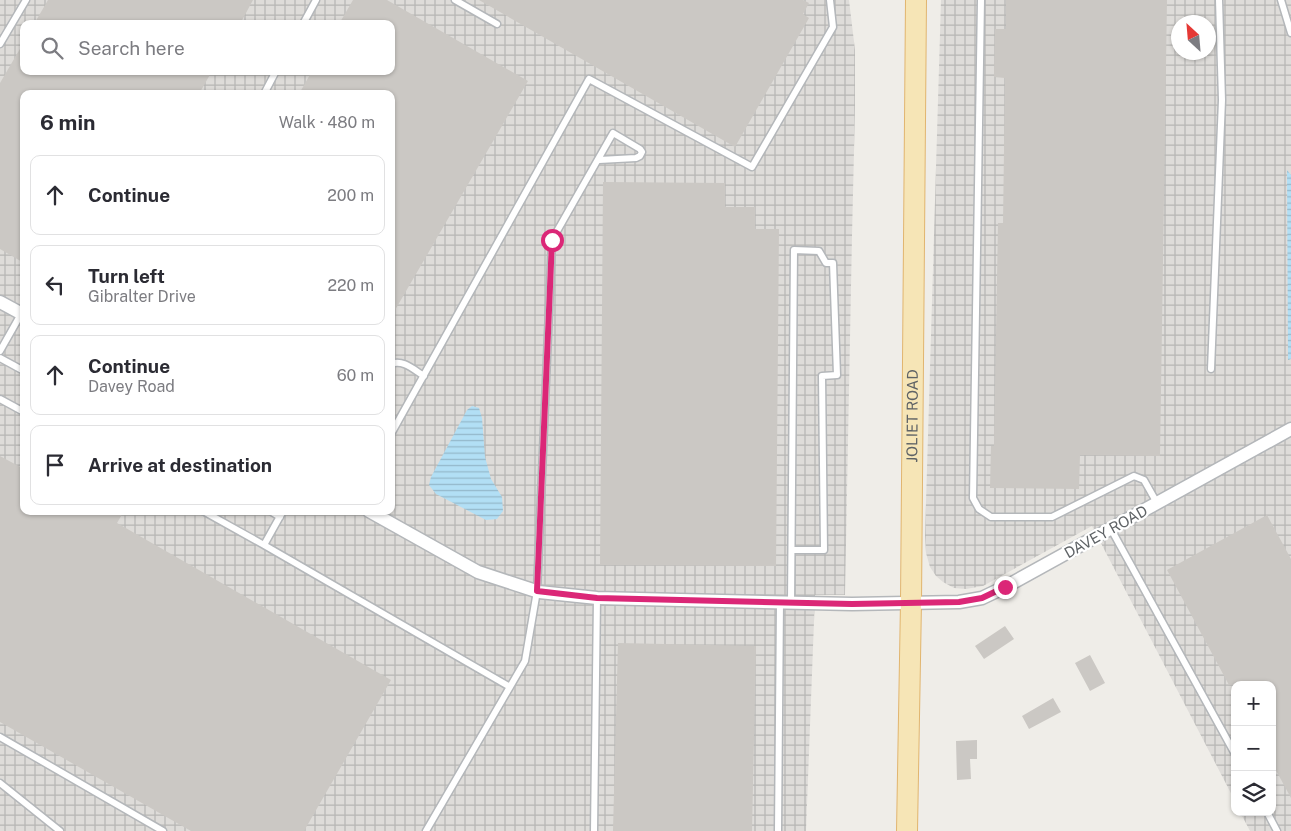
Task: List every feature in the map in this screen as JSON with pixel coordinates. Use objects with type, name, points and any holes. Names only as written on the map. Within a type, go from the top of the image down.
[{"type":"main road","name":"JOLIET ROAD","points":[[907,831],[911,602],[916,0]]},
{"type":"street","points":[[0,302],[20,312]]},
{"type":"street","name":"DAVEY ROAD","points":[[376,515],[478,572],[537,591],[597,598],[852,604],[959,602],[982,598],[1005,587],[1290,432]]},
{"type":"lane","points":[[0,44],[26,0]]},
{"type":"lane","points":[[305,20],[316,0]]},
{"type":"lane","points":[[455,0],[497,24]]},
{"type":"lane","points":[[395,427],[590,79],[752,167],[833,27],[830,0]]},
{"type":"lane","points":[[982,0],[973,498],[979,509],[991,517],[1052,517],[1134,476],[1144,480],[1157,503]]},
{"type":"lane","points":[[1211,369],[1222,100],[1219,0]]},
{"type":"lane","points":[[1281,0],[1291,33]]},
{"type":"lane","points":[[266,90],[274,75]]},
{"type":"lane","points":[[426,831],[525,661],[537,591],[552,240],[613,133],[642,152],[636,158],[599,160]]},
{"type":"lane","points":[[778,831],[786,602],[792,550],[794,250],[819,251],[826,263],[833,263],[837,375],[822,376],[824,550],[792,550]]},
{"type":"lane","points":[[0,351],[20,319]]},
{"type":"lane","points":[[0,358],[20,369]]},
{"type":"lane","points":[[395,362],[401,362],[424,376]]},
{"type":"lane","points":[[0,399],[20,410]]},
{"type":"lane","points":[[210,515],[510,687]]},
{"type":"lane","points":[[264,545],[280,515]]},
{"type":"lane","points":[[1112,529],[1231,747]]},
{"type":"lane","points":[[594,831],[597,598]]},
{"type":"lane","points":[[0,737],[163,831]]},
{"type":"lane","points":[[0,783],[60,831]]},
{"type":"lane","points":[[1269,816],[1277,831]]},
{"type":"shaded area","points":[[0,0],[849,0],[855,50],[855,108],[845,595],[815,595],[806,831],[0,831]]},
{"type":"shaded area","points":[[941,0],[1291,0],[1291,831],[1250,831],[1242,816],[1276,816],[1276,681],[1231,681],[1231,793],[1092,526],[983,586],[966,589],[954,588],[936,576],[930,567],[926,553]]},
{"type":"water","points":[[1287,170],[1291,175],[1291,359],[1288,360]]},
{"type":"water","points":[[472,406],[479,408],[482,418],[485,457],[491,479],[502,497],[503,511],[497,519],[486,520],[436,494],[429,485],[431,477],[467,410]]},
{"type":"building","points":[[48,0],[253,0],[242,20],[36,20]]},
{"type":"building","points":[[353,0],[387,0],[528,81],[395,310],[395,90],[301,90],[310,75],[395,75],[395,20],[341,20]]},
{"type":"building","points":[[479,0],[803,0],[809,3],[803,14],[809,18],[735,147]]},
{"type":"building","points":[[1006,0],[1167,0],[1160,456],[1080,455],[1079,489],[990,488],[991,446],[994,446],[998,223],[1003,223],[1005,78],[994,77],[995,29],[1006,29]]},
{"type":"building","points":[[20,49],[20,75],[210,75],[201,90],[20,90],[20,261],[0,249],[0,83]]},
{"type":"building","points":[[603,182],[725,183],[725,207],[755,207],[755,229],[779,229],[776,566],[600,565]]},
{"type":"building","points":[[0,456],[20,467],[20,515],[122,515],[117,523],[391,680],[304,831],[191,831],[0,722]]},
{"type":"building","points":[[1267,515],[1291,559],[1291,798],[1276,770],[1276,681],[1231,681],[1231,685],[1229,685],[1167,570]]},
{"type":"building","points":[[1005,626],[1014,639],[984,659],[975,646]]},
{"type":"building","points":[[618,643],[756,646],[752,831],[613,831]]},
{"type":"building","points":[[1090,655],[1105,683],[1090,691],[1075,663]]},
{"type":"building","points":[[1053,698],[1061,712],[1029,729],[1022,716]]},
{"type":"building","points":[[977,740],[977,759],[970,759],[971,779],[957,780],[956,741]]},
{"type":"route","points":[[552,240],[537,591],[597,598],[852,604],[959,602],[982,598],[1005,587]]}]
